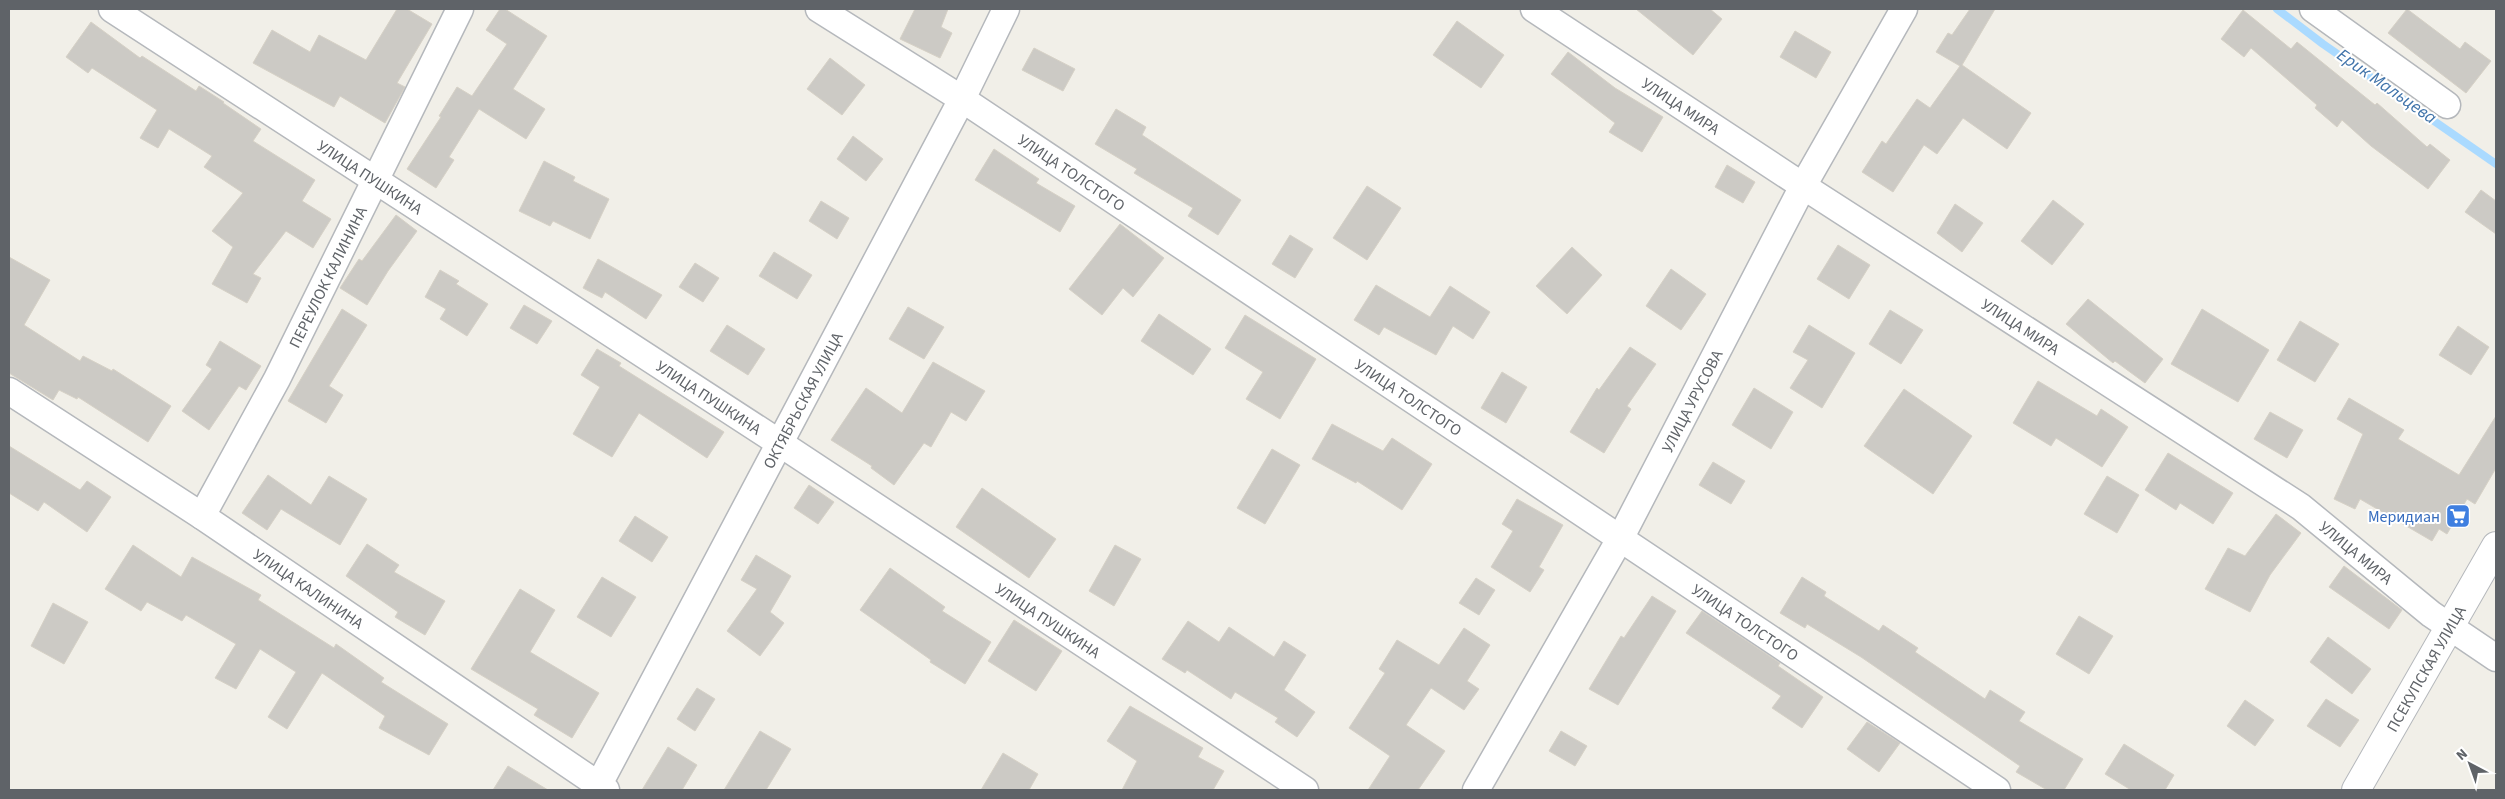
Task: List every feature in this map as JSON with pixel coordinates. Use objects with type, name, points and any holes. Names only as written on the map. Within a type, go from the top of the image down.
[{"type":"street","name":"УЛИЦА ПУШКИНА","points":[[112,9],[778,442],[1305,790]]},
{"type":"street","name":"ПЕРЕУЛОК КАЛИНИНА","points":[[202,516],[278,379],[460,9]]},
{"type":"street","name":"УЛИЦА ТОЛСТОГО","points":[[819,9],[962,99],[1621,537],[1997,790]]},
{"type":"street","name":"ОКТЯБРЬСКАЯ УЛИЦА","points":[[601,789],[778,442],[962,99],[1006,9]]},
{"type":"street","name":"УЛИЦА МИРА","points":[[1534,9],[1803,186],[2301,507],[2430,614],[2496,658]]},
{"type":"street","name":"УЛИЦА УРУСОВА","points":[[1476,790],[1621,537],[1803,186],[1904,9]]},
{"type":"street","points":[[2313,9],[2447,105]]},
{"type":"street","name":"УЛИЦА КАЛИНИНА","points":[[9,391],[202,516],[601,789]]},
{"type":"street","name":"ПСЕКУПСКАЯ УЛИЦА","points":[[2356,790],[2496,546]]},
{"type":"building","points":[[397,9],[407,9],[432,24],[397,83],[405,87],[385,123],[340,96],[334,107],[253,63],[272,30],[310,52],[319,35],[366,60]]},
{"type":"building","points":[[500,9],[505,9],[547,36],[513,89],[545,109],[526,139],[479,109],[449,157],[454,160],[436,188],[407,169],[441,117],[439,116],[457,87],[472,96],[507,44],[486,30]]},
{"type":"building","points":[[915,9],[948,9],[941,27],[952,33],[940,58],[900,39]]},
{"type":"building","points":[[1636,9],[1710,9],[1722,19],[1693,55]]},
{"type":"building","points":[[1970,9],[1995,9],[1962,65],[2031,113],[2007,149],[1963,118],[1937,154],[1924,145],[1893,192],[1862,172],[1882,141],[1886,144],[1917,99],[1930,108],[1960,66],[1936,52],[1948,33],[1952,35]]},
{"type":"building","points":[[2407,9],[2460,49],[2465,42],[2491,61],[2466,93],[2388,33]]},
{"type":"building","points":[[2243,10],[2291,49],[2297,42],[2375,105],[2377,103],[2427,147],[2430,144],[2450,160],[2428,189],[2371,146],[2342,120],[2337,127],[2315,108],[2317,105],[2251,48],[2244,57],[2221,39]]},
{"type":"building","points":[[1457,21],[1504,55],[1481,88],[1433,55]]},
{"type":"building","points":[[91,22],[140,58],[142,56],[196,91],[199,86],[224,102],[261,129],[253,141],[315,180],[302,201],[331,219],[313,248],[286,231],[253,274],[261,278],[247,303],[212,284],[233,247],[212,231],[243,193],[204,167],[212,156],[169,129],[158,148],[140,138],[157,110],[92,68],[88,73],[66,57]]},
{"type":"building","points":[[1795,31],[1831,52],[1816,78],[1780,57]]},
{"type":"building","points":[[1034,48],[1075,69],[1063,91],[1022,70]]},
{"type":"building","points":[[1568,52],[1615,88],[1663,117],[1642,152],[1609,132],[1615,123],[1551,74]]},
{"type":"building","points":[[830,58],[865,85],[842,115],[807,89]]},
{"type":"building","points":[[1116,109],[1146,127],[1142,135],[1241,200],[1218,235],[1188,216],[1193,208],[1134,173],[1137,169],[1095,144]]},
{"type":"building","points":[[853,136],[883,159],[866,181],[837,159]]},
{"type":"building","points":[[994,149],[1039,179],[1036,183],[1075,206],[1060,232],[975,180]]},
{"type":"building","points":[[544,161],[575,177],[573,181],[609,199],[590,239],[553,221],[550,226],[519,211]]},
{"type":"building","points":[[1727,165],[1755,182],[1743,203],[1715,187]]},
{"type":"building","points":[[1367,186],[1401,208],[1367,260],[1333,238]]},
{"type":"building","points":[[2481,190],[2496,201],[2496,234],[2465,212]]},
{"type":"building","points":[[2053,200],[2084,224],[2052,265],[2021,241]]},
{"type":"building","points":[[821,201],[849,218],[837,239],[809,221]]},
{"type":"building","points":[[1955,204],[1983,223],[1962,252],[1937,233]]},
{"type":"building","points":[[396,215],[417,231],[388,271],[367,305],[340,288],[359,259],[362,261]]},
{"type":"building","points":[[1120,224],[1164,258],[1133,297],[1123,288],[1102,315],[1069,289]]},
{"type":"building","points":[[1290,235],[1313,249],[1295,278],[1272,264]]},
{"type":"building","points":[[1838,245],[1870,265],[1849,299],[1817,279]]},
{"type":"building","points":[[1572,247],[1602,275],[1567,314],[1536,286]]},
{"type":"building","points":[[774,252],[812,275],[797,299],[759,276]]},
{"type":"building","points":[[9,257],[50,280],[24,325],[80,361],[83,356],[112,371],[113,369],[171,406],[148,442],[78,397],[77,399],[59,390],[53,400],[9,373]]},
{"type":"building","points":[[598,259],[662,295],[646,319],[605,292],[602,298],[583,288]]},
{"type":"building","points":[[695,263],[719,278],[703,302],[679,287]]},
{"type":"building","points":[[1671,269],[1706,294],[1681,330],[1646,306]]},
{"type":"building","points":[[440,270],[459,281],[456,284],[488,304],[467,336],[440,319],[446,309],[425,297]]},
{"type":"building","points":[[1376,285],[1430,317],[1450,286],[1490,312],[1473,339],[1453,326],[1436,355],[1384,327],[1379,335],[1354,320]]},
{"type":"building","points":[[2088,299],[2163,359],[2145,383],[2115,361],[2113,363],[2066,324]]},
{"type":"building","points":[[524,305],[552,321],[537,344],[510,328]]},
{"type":"building","points":[[908,307],[944,327],[924,359],[889,339]]},
{"type":"building","points":[[342,309],[367,325],[329,386],[343,395],[326,423],[288,401]]},
{"type":"building","points":[[2202,309],[2269,350],[2238,402],[2171,364]]},
{"type":"building","points":[[1890,310],[1923,330],[1901,364],[1869,344]]},
{"type":"building","points":[[1159,314],[1211,349],[1193,375],[1141,341]]},
{"type":"building","points":[[1245,315],[1316,359],[1280,419],[1246,399],[1263,372],[1225,348]]},
{"type":"building","points":[[2300,321],[2339,344],[2315,382],[2277,360]]},
{"type":"building","points":[[727,325],[765,349],[748,375],[710,351]]},
{"type":"building","points":[[1809,325],[1855,353],[1822,408],[1790,388],[1808,360],[1793,352]]},
{"type":"building","points":[[2458,326],[2489,347],[2471,375],[2439,355]]},
{"type":"building","points":[[220,341],[261,366],[246,390],[239,386],[209,430],[182,411],[212,369],[206,365]]},
{"type":"building","points":[[1630,347],[1656,364],[1627,406],[1631,409],[1604,453],[1570,432],[1597,388],[1599,390]]},
{"type":"building","points":[[597,349],[621,363],[619,366],[724,432],[707,458],[639,413],[612,457],[573,434],[600,387],[581,375]]},
{"type":"building","points":[[933,362],[985,391],[966,421],[951,412],[931,447],[924,443],[894,485],[871,468],[872,466],[831,440],[866,388],[902,413]]},
{"type":"building","points":[[1502,372],[1527,387],[1506,423],[1481,408]]},
{"type":"building","points":[[2038,381],[2097,416],[2101,409],[2128,427],[2102,467],[2056,438],[2051,446],[2013,423]]},
{"type":"building","points":[[1754,388],[1793,412],[1771,449],[1732,425]]},
{"type":"building","points":[[1904,389],[1972,436],[1933,494],[1864,446]]},
{"type":"building","points":[[2349,398],[2404,430],[2398,439],[2459,475],[2496,416],[2496,468],[2475,504],[2467,499],[2447,534],[2439,529],[2432,541],[2360,499],[2355,509],[2334,499],[2363,434],[2337,419]]},
{"type":"building","points":[[2270,412],[2303,430],[2287,458],[2254,439]]},
{"type":"building","points":[[1332,424],[1383,451],[1392,438],[1432,464],[1402,510],[1357,481],[1356,483],[1312,459]]},
{"type":"building","points":[[9,446],[80,490],[87,481],[111,497],[87,532],[44,502],[38,511],[9,493]]},
{"type":"building","points":[[1272,449],[1300,465],[1265,524],[1237,508]]},
{"type":"building","points":[[2168,453],[2233,493],[2213,524],[2180,503],[2176,510],[2145,490]]},
{"type":"building","points":[[1713,462],[1745,481],[1731,504],[1699,485]]},
{"type":"building","points":[[268,475],[311,505],[329,476],[367,499],[340,545],[281,509],[267,530],[242,513]]},
{"type":"building","points":[[2107,476],[2139,495],[2117,533],[2084,514]]},
{"type":"building","points":[[809,485],[834,502],[818,524],[794,508]]},
{"type":"building","points":[[982,488],[1056,539],[1029,578],[956,527]]},
{"type":"building","points":[[1517,499],[1563,525],[1539,567],[1544,570],[1530,592],[1491,567],[1513,531],[1502,524]]},
{"type":"building","points":[[2276,514],[2301,533],[2270,575],[2250,612],[2205,589],[2228,548],[2245,556]]},
{"type":"building","points":[[635,516],[668,537],[652,562],[619,541]]},
{"type":"building","points":[[367,544],[399,565],[394,572],[445,601],[425,635],[395,617],[398,612],[346,576]]},
{"type":"building","points":[[133,545],[181,577],[192,557],[261,595],[258,600],[334,648],[336,644],[384,678],[381,682],[448,724],[429,755],[379,728],[385,716],[322,673],[287,729],[268,717],[296,672],[260,649],[236,689],[215,678],[236,644],[186,615],[182,621],[147,602],[141,611],[105,589]]},
{"type":"building","points":[[1115,545],[1141,559],[1114,606],[1089,591]]},
{"type":"building","points":[[756,555],[791,576],[770,612],[784,623],[760,656],[727,631],[757,589],[741,580]]},
{"type":"building","points":[[2344,566],[2402,610],[2389,629],[2329,587]]},
{"type":"building","points":[[890,568],[945,607],[942,611],[991,642],[965,684],[930,662],[931,660],[860,610]]},
{"type":"building","points":[[602,577],[636,597],[611,637],[577,617]]},
{"type":"building","points":[[1802,577],[1826,592],[1824,596],[1879,631],[1883,625],[1918,648],[1915,652],[1985,699],[1990,690],[2025,712],[2019,721],[2083,759],[2064,790],[2047,790],[2016,772],[2020,766],[1861,657],[1807,624],[1805,628],[1780,613]]},
{"type":"building","points":[[1476,578],[1495,590],[1479,615],[1459,603]]},
{"type":"building","points":[[520,589],[555,610],[530,652],[599,693],[572,738],[534,715],[538,709],[471,669]]},
{"type":"building","points":[[1652,596],[1676,611],[1618,705],[1589,689],[1621,636],[1624,638]]},
{"type":"building","points":[[53,603],[88,622],[64,664],[31,646]]},
{"type":"building","points":[[1702,611],[1780,663],[1778,666],[1823,697],[1802,728],[1772,708],[1781,696],[1686,633]]},
{"type":"building","points":[[2079,616],[2113,636],[2089,674],[2056,654]]},
{"type":"building","points":[[1014,620],[1062,651],[1036,691],[988,661]]},
{"type":"building","points":[[1188,621],[1219,642],[1229,627],[1274,657],[1284,641],[1306,655],[1284,690],[1315,712],[1297,737],[1275,722],[1278,718],[1235,692],[1231,699],[1187,670],[1185,673],[1162,659]]},
{"type":"building","points":[[1464,628],[1490,645],[1467,681],[1479,689],[1464,710],[1431,688],[1406,725],[1445,751],[1418,790],[1368,790],[1390,756],[1349,728],[1385,673],[1379,669],[1397,640],[1439,665]]},
{"type":"building","points":[[2328,637],[2371,669],[2352,694],[2310,662]]},
{"type":"building","points":[[697,688],[715,699],[695,731],[677,719]]},
{"type":"building","points":[[2326,699],[2359,720],[2340,747],[2307,726]]},
{"type":"building","points":[[2245,700],[2274,720],[2255,746],[2227,726]]},
{"type":"building","points":[[1130,706],[1203,748],[1198,757],[1224,771],[1213,790],[1122,790],[1137,761],[1107,741]]},
{"type":"building","points":[[1867,722],[1900,743],[1879,772],[1847,749]]},
{"type":"building","points":[[760,731],[791,749],[766,790],[724,790]]},
{"type":"building","points":[[1561,731],[1587,746],[1575,766],[1549,751]]},
{"type":"building","points":[[2124,744],[2174,775],[2165,790],[2131,790],[2105,774]]},
{"type":"building","points":[[668,747],[697,765],[682,790],[642,790]]},
{"type":"building","points":[[1003,753],[1038,774],[1029,790],[981,790]]},
{"type":"building","points":[[508,766],[548,790],[493,790]]},
{"type":"waterway","name":"Ерик Мальцева","points":[[2277,9],[2323,44],[2496,164]]},
{"type":"place","name":"Меридиан","points":[[2458,516]]}]
